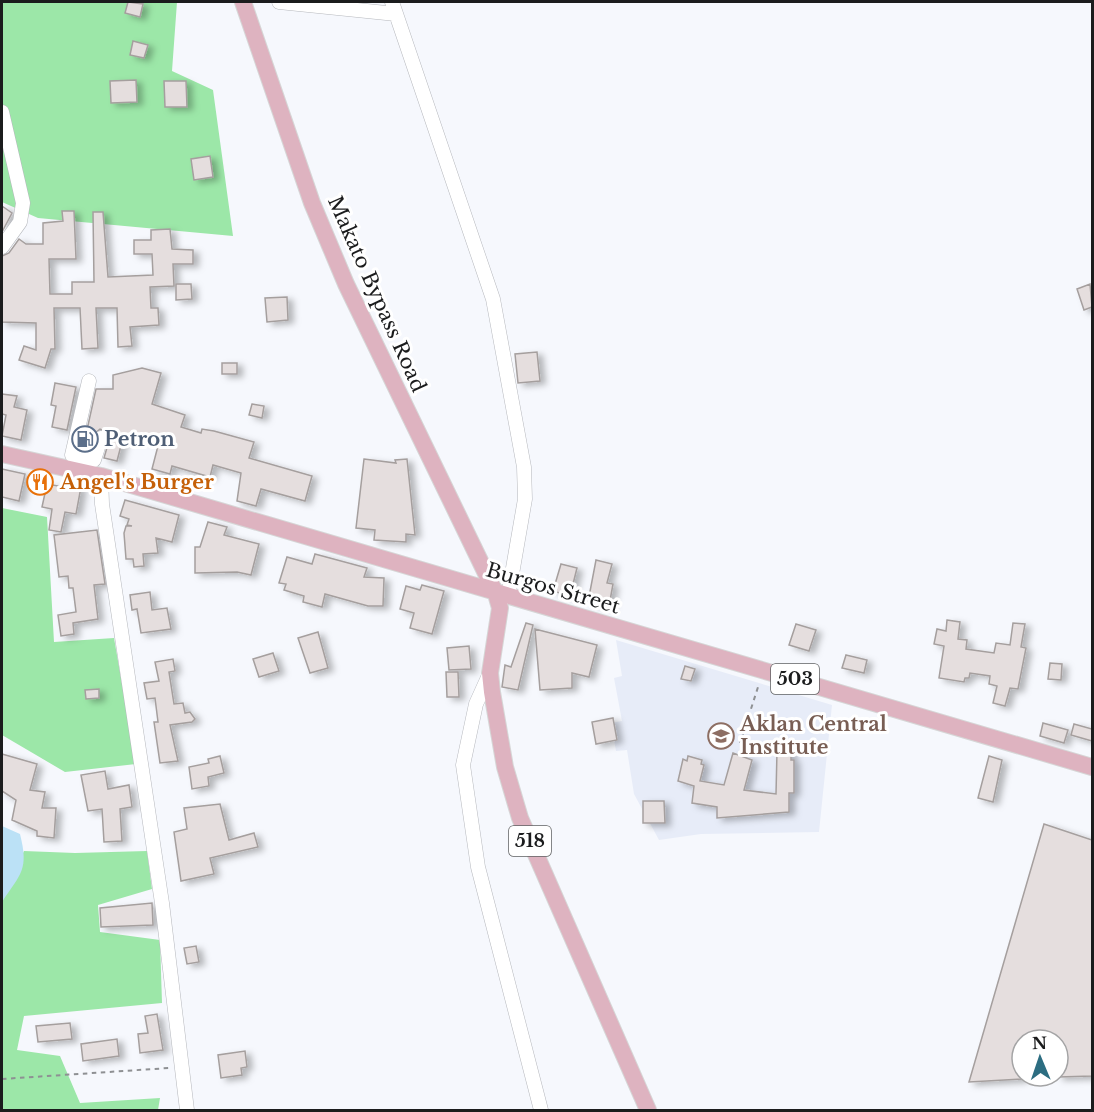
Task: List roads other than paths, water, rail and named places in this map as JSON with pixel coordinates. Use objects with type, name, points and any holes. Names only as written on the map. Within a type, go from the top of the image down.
[{"type":"main road","name":"Makato Bypass Road","points":[[243,2],[312,203],[346,284],[502,596]]},
{"type":"main road","name":"Burgos Street","points":[[2,454],[84,465],[101,476],[502,596],[765,670],[1092,767]]},
{"type":"main road","name":"518","points":[[502,596],[490,673],[505,767],[520,818],[648,1110]]},
{"type":"street","points":[[279,2],[394,8],[493,299],[524,467],[525,499],[502,596]]},
{"type":"street","points":[[2,112],[22,203],[20,222],[2,247]]},
{"type":"street","points":[[89,381],[71,451],[73,456],[84,465],[96,458],[100,438]]},
{"type":"street","points":[[101,476],[106,528],[162,903],[187,1110]]},
{"type":"street","points":[[490,673],[476,704],[463,765],[478,867],[541,1110]]},
{"type":"water","points":[[2,826],[20,834],[24,856],[22,871],[2,902]]},
{"type":"place","name":"Petron","points":[[85,439]]},
{"type":"place","name":"Angel's Burger","points":[[40,482]]},
{"type":"place","name":"Aklan Central Institute","points":[[721,736]]}]
